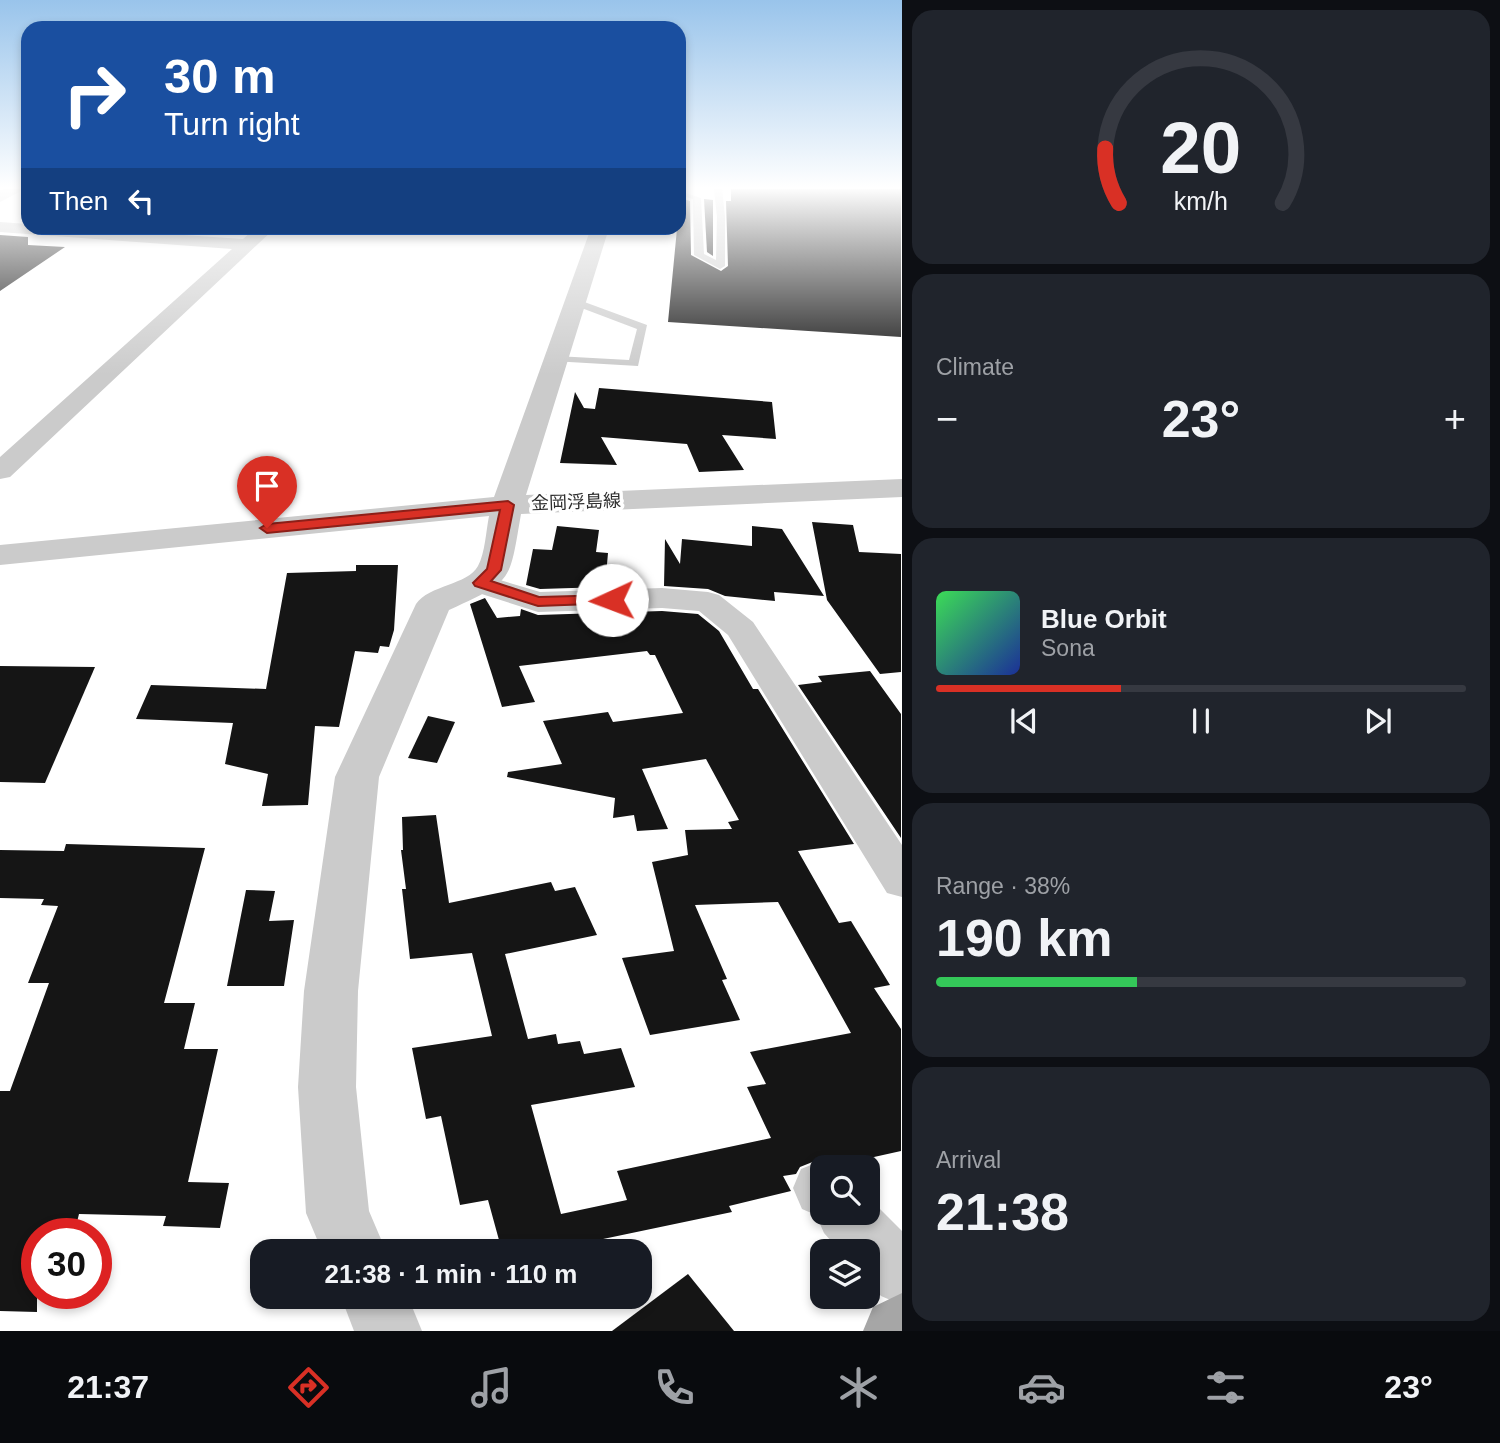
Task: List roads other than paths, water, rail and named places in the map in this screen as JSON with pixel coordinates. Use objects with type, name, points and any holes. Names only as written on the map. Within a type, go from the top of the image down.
[{"type":"main road","points":[[897,1331],[901,1327]]},
{"type":"street","points":[[0,471],[239,251]]},
{"type":"street","points":[[349,1239],[338,1213],[327,1087],[331,991],[357,777],[434,604],[481,583],[494,570],[508,505],[592,251]]},
{"type":"street","name":"金岡浮島線","points":[[0,555],[508,505],[901,488]]},
{"type":"street","points":[[481,583],[538,602],[662,598],[708,602],[741,629],[901,881]]},
{"type":"street","points":[[855,1225],[901,1275]]},
{"type":"street","points":[[379,1309],[388,1331]]},
{"type":"lane","points":[[699,251],[699,255],[720,266],[720,251]]},
{"type":"lane","points":[[556,359],[634,365],[643,327],[575,302]]}]
